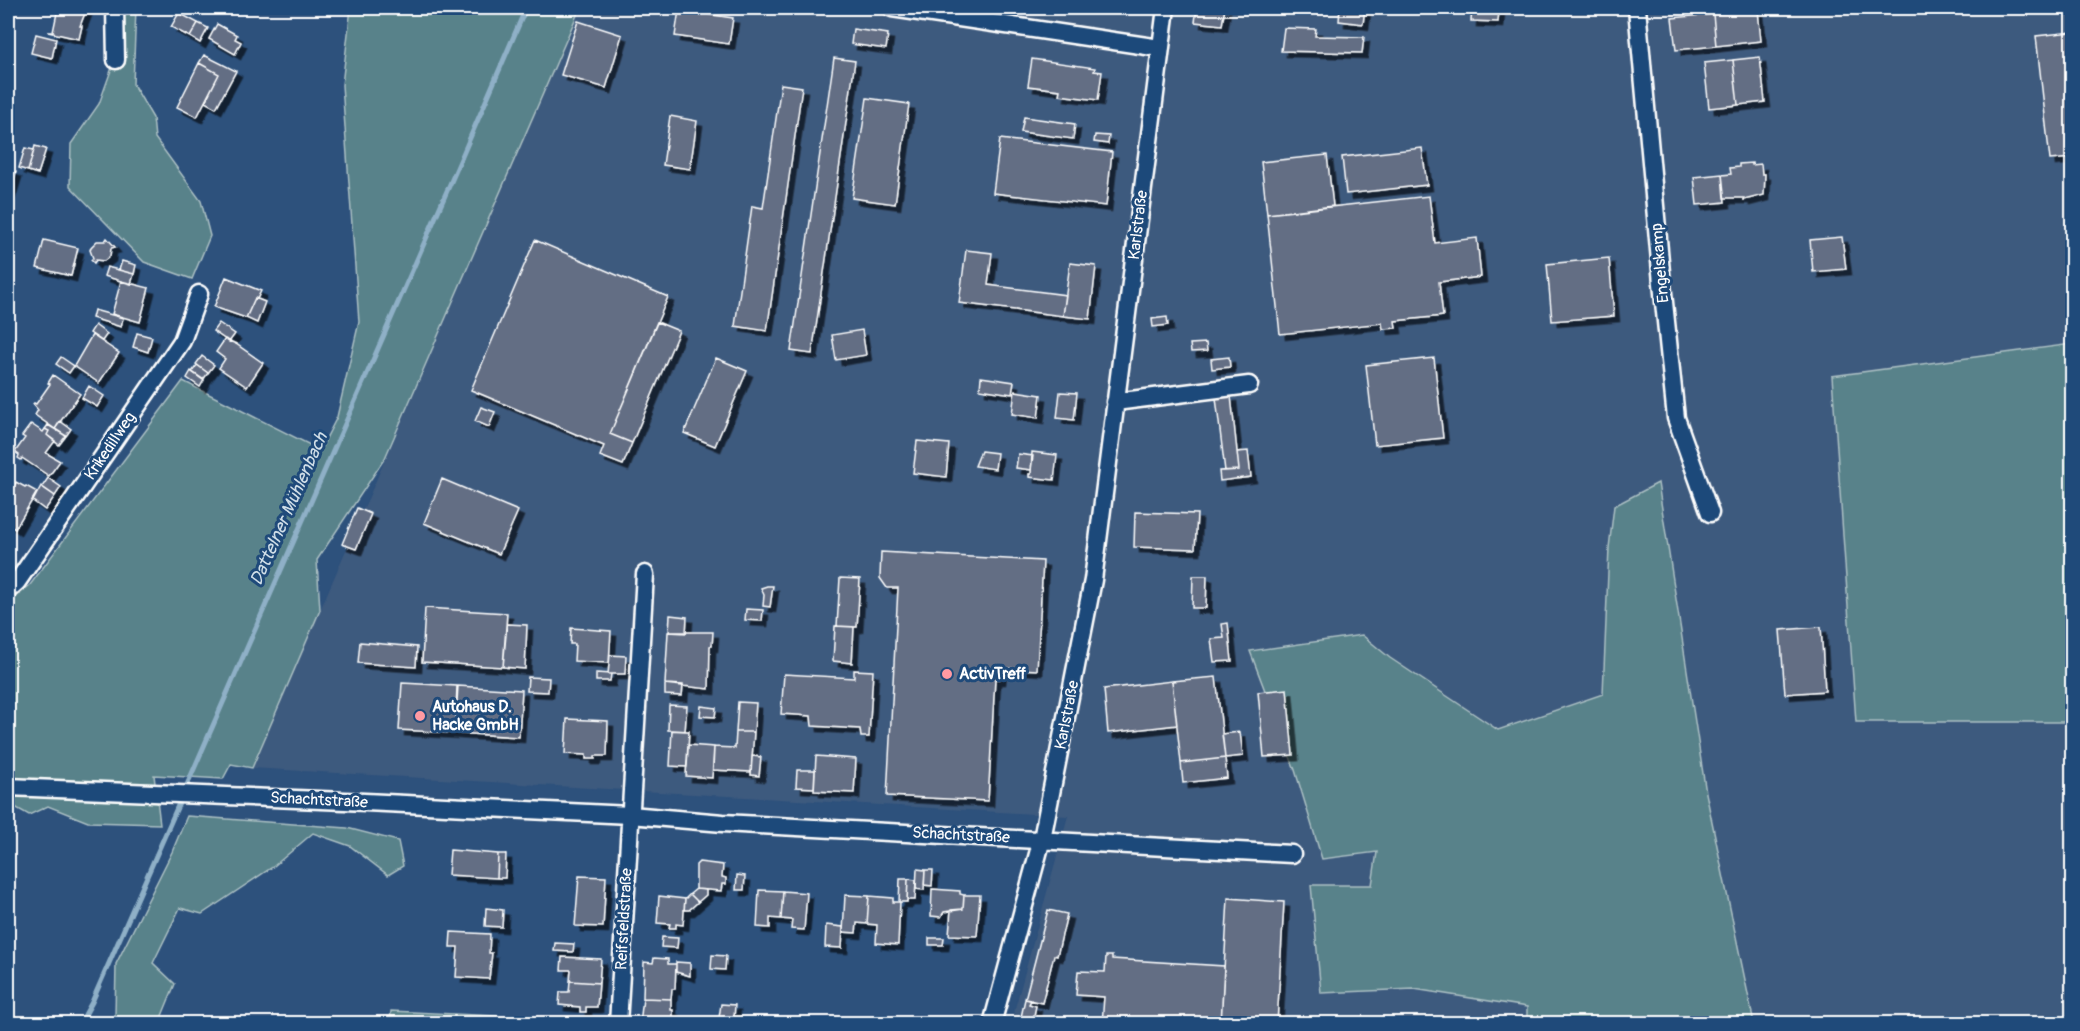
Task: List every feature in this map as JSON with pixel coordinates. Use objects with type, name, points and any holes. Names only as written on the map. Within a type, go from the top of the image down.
[{"type":"street","points":[[115,8],[116,60]]},
{"type":"street","points":[[892,8],[1161,48]]},
{"type":"street","name":"Karlstraße","points":[[992,1023],[1042,839],[1094,580],[1166,8]]},
{"type":"street","name":"Engelskamp","points":[[1637,8],[1676,418],[1710,513]]},
{"type":"street","name":"Krikedillweg","points":[[8,590],[17,582],[182,340],[199,294]]},
{"type":"street","points":[[1115,402],[1249,385]]},
{"type":"street","points":[[630,815],[645,574]]},
{"type":"street","name":"Schachtstraße","points":[[8,787],[630,815],[723,824],[1042,839],[1292,854]]},
{"type":"street","name":"Reifsfeldstraße","points":[[618,1023],[630,815]]},
{"type":"shaded area","points":[[580,8],[2072,8],[2072,344],[1832,376],[1856,722],[2072,722],[2072,1023],[1754,1023],[1706,793],[1686,659],[1614,507],[1609,548],[1603,694],[1498,730],[1390,658],[1362,635],[1295,770],[1322,859],[1377,852],[1372,885],[1321,993],[1414,989],[1528,1007],[1527,1023],[1011,1023],[1068,816],[252,768]]},
{"type":"green space","points":[[122,8],[136,8],[133,84],[153,118],[155,138],[201,201],[210,236],[192,279],[144,262],[70,186],[71,144],[99,104],[124,34]]},
{"type":"green space","points":[[351,8],[580,8],[385,458],[317,560],[320,610],[252,768],[231,764],[223,779],[154,775],[160,824],[88,822],[48,806],[29,815],[8,803],[8,604],[30,585],[183,381],[320,450],[337,417],[359,322],[342,85]]},
{"type":"green space","points":[[2072,344],[2072,722],[1856,722],[1832,376]]},
{"type":"green space","points":[[1658,483],[1706,793],[1754,1023],[1527,1023],[1527,1007],[1414,989],[1321,993],[1311,885],[1372,885],[1377,852],[1322,859],[1295,770],[1250,651],[1362,635],[1390,658],[1498,730],[1603,694],[1609,548],[1614,506]]},
{"type":"green space","points":[[187,816],[347,828],[398,841],[403,866],[388,875],[350,846],[313,833],[274,866],[202,914],[180,908],[153,963],[175,984],[159,1023],[133,1023],[115,1017],[116,964],[172,852]]},
{"type":"green space","points":[[391,1011],[496,1016],[507,1018],[507,1023],[390,1023]]},
{"type":"building","points":[[58,8],[87,8],[80,26],[82,26],[79,39],[48,32],[53,32]]},
{"type":"building","points":[[1197,8],[1225,8],[1222,25],[1195,22]]},
{"type":"building","points":[[1340,8],[1365,8],[1363,24],[1339,21]]},
{"type":"building","points":[[1472,8],[1499,8],[1498,22],[1471,21]]},
{"type":"building","points":[[679,10],[733,18],[729,44],[675,36]]},
{"type":"building","points":[[1758,10],[1761,41],[1716,46],[1713,14]]},
{"type":"building","points":[[179,13],[198,23],[190,37],[171,27]]},
{"type":"building","points":[[1713,14],[1716,46],[1676,50],[1672,18]]},
{"type":"building","points":[[578,21],[622,35],[606,88],[561,75]]},
{"type":"building","points":[[198,23],[208,28],[200,43],[190,37]]},
{"type":"building","points":[[217,24],[237,35],[235,39],[241,42],[235,54],[209,39]]},
{"type":"building","points":[[1284,28],[1316,29],[1315,36],[1364,37],[1362,53],[1281,51]]},
{"type":"building","points":[[853,29],[888,34],[886,49],[851,44]]},
{"type":"building","points":[[2072,32],[2072,158],[2050,160],[2036,36]]},
{"type":"building","points":[[36,34],[56,39],[52,58],[31,53]]},
{"type":"building","points":[[204,55],[236,71],[216,108],[205,102],[219,74],[199,63]]},
{"type":"building","points":[[1760,57],[1765,102],[1738,105],[1733,60]]},
{"type":"building","points":[[834,58],[855,61],[812,354],[791,351]]},
{"type":"building","points":[[1032,59],[1095,68],[1094,71],[1102,72],[1098,100],[1059,95],[1060,90],[1028,86]]},
{"type":"building","points":[[1733,60],[1738,105],[1709,108],[1704,63]]},
{"type":"building","points":[[199,63],[219,74],[197,117],[177,107]]},
{"type":"building","points":[[781,84],[802,87],[767,331],[735,326],[752,206],[763,208]]},
{"type":"building","points":[[867,98],[909,104],[895,204],[852,198]]},
{"type":"building","points":[[670,116],[697,121],[690,169],[663,165]]},
{"type":"building","points":[[1024,117],[1075,124],[1073,139],[1021,132]]},
{"type":"building","points":[[1095,135],[1109,136],[1108,144],[1094,142]]},
{"type":"building","points":[[1000,139],[1112,152],[1106,206],[993,193]]},
{"type":"building","points":[[35,146],[46,149],[38,174],[28,171]]},
{"type":"building","points":[[25,148],[34,150],[28,171],[19,168]]},
{"type":"building","points":[[1422,148],[1427,185],[1346,194],[1342,157]]},
{"type":"building","points":[[1327,155],[1333,206],[1267,214],[1261,162]]},
{"type":"building","points":[[1752,163],[1752,165],[1761,164],[1762,174],[1765,174],[1764,195],[1744,200],[1744,198],[1724,198],[1722,175],[1731,174],[1730,168],[1739,167],[1739,164]]},
{"type":"building","points":[[8,169],[16,172],[8,198]]},
{"type":"building","points":[[1722,174],[1725,202],[1697,205],[1694,177]]},
{"type":"building","points":[[1429,196],[1435,243],[1477,238],[1481,277],[1439,282],[1443,316],[1395,321],[1396,328],[1383,329],[1382,323],[1280,334],[1267,214]]},
{"type":"building","points":[[1842,237],[1846,269],[1813,272],[1810,240]]},
{"type":"building","points":[[107,238],[115,247],[111,248],[110,256],[104,261],[96,260],[94,263],[91,260],[93,258],[91,247],[97,241],[105,241]]},
{"type":"building","points":[[44,240],[78,248],[71,276],[37,268]]},
{"type":"building","points":[[535,240],[668,297],[610,434],[632,443],[623,465],[600,456],[604,446],[471,390]]},
{"type":"building","points":[[966,250],[992,253],[988,285],[1066,295],[1063,316],[959,303]]},
{"type":"building","points":[[1609,258],[1614,316],[1552,321],[1547,264]]},
{"type":"building","points":[[122,261],[136,265],[134,274],[119,270]]},
{"type":"building","points":[[1070,263],[1096,266],[1090,319],[1063,316]]},
{"type":"building","points":[[107,267],[134,274],[131,284],[104,276]]},
{"type":"building","points":[[226,277],[261,291],[257,299],[255,298],[246,318],[214,307]]},
{"type":"building","points":[[121,281],[149,288],[140,322],[112,314]]},
{"type":"building","points":[[255,298],[265,302],[257,323],[246,318]]},
{"type":"building","points":[[94,310],[123,318],[121,327],[92,318]]},
{"type":"building","points":[[1167,317],[1168,325],[1153,327],[1152,319]]},
{"type":"building","points":[[657,322],[679,331],[632,443],[610,434]]},
{"type":"building","points":[[219,323],[235,334],[229,342],[213,331]]},
{"type":"building","points":[[95,325],[107,334],[102,341],[90,333]]},
{"type":"building","points":[[862,330],[866,355],[836,360],[832,335]]},
{"type":"building","points":[[137,333],[152,337],[148,352],[133,347]]},
{"type":"building","points":[[92,335],[119,353],[99,383],[74,366]]},
{"type":"building","points":[[225,339],[263,363],[247,387],[219,368],[225,359],[216,352]]},
{"type":"building","points":[[1206,343],[1207,351],[1191,352],[1190,344]]},
{"type":"building","points":[[202,356],[214,365],[208,373],[196,364]]},
{"type":"building","points":[[61,357],[74,366],[69,373],[56,364]]},
{"type":"building","points":[[1229,357],[1230,367],[1212,369],[1211,359]]},
{"type":"building","points":[[716,358],[747,371],[715,446],[684,433]]},
{"type":"building","points":[[1434,358],[1443,438],[1375,445],[1366,365]]},
{"type":"building","points":[[197,365],[208,373],[203,380],[192,372]]},
{"type":"building","points":[[191,371],[204,380],[200,387],[187,378]]},
{"type":"building","points":[[53,375],[80,394],[55,429],[35,415],[38,410],[33,404],[36,404],[50,384],[48,383]]},
{"type":"building","points":[[981,377],[1014,382],[1012,394],[980,389]]},
{"type":"building","points":[[89,386],[104,396],[97,407],[82,398]]},
{"type":"building","points":[[1015,391],[1041,395],[1038,418],[1012,414]]},
{"type":"building","points":[[1060,392],[1077,393],[1074,420],[1057,418]]},
{"type":"building","points":[[1231,396],[1239,470],[1225,471],[1216,398]]},
{"type":"building","points":[[481,407],[495,412],[489,427],[475,421]]},
{"type":"building","points":[[60,421],[71,429],[66,436],[55,429]]},
{"type":"building","points":[[31,424],[43,432],[45,429],[49,431],[47,435],[55,441],[46,453],[60,461],[49,476],[22,458],[21,460],[18,458],[19,455],[15,452],[25,438],[22,436]]},
{"type":"building","points":[[48,425],[66,436],[59,445],[47,435],[49,431],[45,429]]},
{"type":"building","points":[[917,441],[949,444],[946,477],[913,473]]},
{"type":"building","points":[[981,451],[997,453],[995,469],[975,466]]},
{"type":"building","points":[[1248,451],[1251,477],[1220,481],[1219,471],[1239,470],[1237,452]]},
{"type":"building","points":[[1032,452],[1057,455],[1054,480],[1029,477]]},
{"type":"building","points":[[1018,454],[1033,456],[1031,470],[1016,468]]},
{"type":"building","points":[[48,478],[61,487],[55,496],[42,487]]},
{"type":"building","points":[[442,479],[518,511],[499,554],[424,523]]},
{"type":"building","points":[[11,481],[37,492],[15,529],[8,524],[8,486]]},
{"type":"building","points":[[41,486],[55,496],[45,510],[33,501]]},
{"type":"building","points":[[357,508],[371,514],[356,549],[342,544]]},
{"type":"building","points":[[1135,512],[1197,514],[1195,549],[1134,547]]},
{"type":"building","name":"ActivTreff","points":[[881,552],[1043,561],[1037,670],[1001,668],[1000,679],[995,679],[988,801],[887,796],[898,588],[887,588],[880,578]]},
{"type":"building","points":[[1193,576],[1207,576],[1206,608],[1192,608]]},
{"type":"building","points":[[840,578],[860,579],[857,627],[837,626]]},
{"type":"building","points":[[773,586],[770,607],[763,606],[764,595],[761,588]]},
{"type":"building","points":[[425,608],[507,613],[503,667],[422,662]]},
{"type":"building","points":[[746,609],[763,610],[762,621],[745,620]]},
{"type":"building","points":[[670,615],[687,617],[686,633],[669,632]]},
{"type":"building","points":[[1228,623],[1232,661],[1214,662],[1211,639],[1224,638],[1222,624]]},
{"type":"building","points":[[507,624],[527,625],[525,669],[503,667]]},
{"type":"building","points":[[835,626],[854,627],[852,663],[833,661]]},
{"type":"building","points":[[1821,627],[1825,691],[1785,694],[1780,630]]},
{"type":"building","points":[[571,628],[611,631],[609,663],[574,661],[575,644],[570,644]]},
{"type":"building","points":[[668,632],[713,632],[712,646],[710,646],[709,689],[665,684]]},
{"type":"building","points":[[360,642],[417,647],[416,667],[358,663]]},
{"type":"building","points":[[610,655],[626,656],[625,674],[608,674]]},
{"type":"building","points":[[854,670],[873,671],[869,737],[861,737],[860,729],[812,726],[811,716],[781,714],[784,674],[854,678]]},
{"type":"building","points":[[596,673],[611,674],[610,681],[596,681]]},
{"type":"building","points":[[528,677],[549,678],[548,692],[527,691]]},
{"type":"building","points":[[1216,677],[1225,758],[1181,763],[1172,681]]},
{"type":"building","points":[[1172,681],[1177,725],[1108,733],[1104,689]]},
{"type":"building","points":[[402,683],[457,686],[455,733],[399,730]]},
{"type":"building","points":[[665,684],[683,685],[682,696],[665,695]]},
{"type":"building","points":[[458,686],[522,690],[519,737],[455,733]]},
{"type":"building","points":[[1287,689],[1293,755],[1264,757],[1258,692]]},
{"type":"building","points":[[738,702],[756,703],[754,732],[736,732]]},
{"type":"building","points":[[669,705],[687,706],[685,731],[668,730]]},
{"type":"building","points":[[701,706],[716,708],[715,717],[700,716]]},
{"type":"building","points":[[567,719],[608,721],[607,756],[586,759],[586,755],[565,754]]},
{"type":"building","points":[[672,730],[689,731],[687,767],[670,766]]},
{"type":"building","points":[[736,732],[754,732],[751,772],[713,770],[714,747],[735,748]]},
{"type":"building","points":[[1240,732],[1243,756],[1225,758],[1222,734]]},
{"type":"building","points":[[688,745],[714,747],[712,778],[686,776]]},
{"type":"building","points":[[752,756],[761,757],[759,776],[751,775]]},
{"type":"building","points":[[816,756],[856,759],[854,793],[814,791]]},
{"type":"building","points":[[1225,758],[1227,778],[1183,783],[1181,763]]},
{"type":"building","points":[[797,770],[815,770],[814,788],[796,787]]},
{"type":"building","points":[[450,850],[498,854],[497,878],[448,875]]},
{"type":"building","points":[[498,854],[506,854],[505,878],[497,878]]},
{"type":"building","points":[[699,862],[723,865],[722,877],[726,878],[726,884],[722,884],[721,891],[696,889],[696,865]]},
{"type":"building","points":[[917,869],[925,870],[924,890],[916,889]]},
{"type":"building","points":[[925,870],[933,870],[932,886],[924,885]]},
{"type":"building","points":[[737,875],[745,876],[744,890],[736,890]]},
{"type":"building","points":[[579,876],[606,877],[603,927],[575,926]]},
{"type":"building","points":[[900,879],[908,879],[907,902],[899,902]]},
{"type":"building","points":[[908,879],[916,880],[915,900],[907,900]]},
{"type":"building","points":[[696,889],[706,890],[706,895],[698,902],[690,894]]},
{"type":"building","points":[[932,889],[960,891],[960,894],[964,895],[963,909],[944,912],[941,917],[931,916]]},
{"type":"building","points":[[759,890],[783,891],[781,919],[770,918],[770,928],[757,927]]},
{"type":"building","points":[[783,891],[807,893],[804,930],[791,929],[792,920],[781,919]]},
{"type":"building","points":[[690,894],[698,902],[689,910],[684,910],[685,899]]},
{"type":"building","points":[[845,895],[869,896],[867,924],[857,923],[856,933],[843,932]]},
{"type":"building","points":[[964,895],[980,895],[977,936],[949,935],[951,910],[963,909]]},
{"type":"building","points":[[659,896],[685,899],[683,925],[676,924],[676,928],[669,928],[670,924],[657,923]]},
{"type":"building","points":[[869,896],[893,898],[893,902],[900,902],[898,945],[876,943],[877,925],[867,924]]},
{"type":"building","points":[[1228,898],[1284,902],[1277,1024],[1221,1024]]},
{"type":"building","points":[[486,908],[503,910],[502,927],[485,926]]},
{"type":"building","points":[[1048,910],[1067,914],[1042,1003],[1025,999]]},
{"type":"building","points":[[826,925],[843,927],[842,948],[825,947]]},
{"type":"building","points":[[451,932],[490,934],[489,953],[492,953],[489,979],[456,977],[458,947],[450,947]]},
{"type":"building","points":[[662,937],[678,938],[677,948],[661,947]]},
{"type":"building","points":[[929,938],[944,938],[943,945],[929,945]]},
{"type":"building","points":[[555,943],[574,944],[573,952],[554,951]]},
{"type":"building","points":[[712,955],[726,956],[725,970],[711,969]]},
{"type":"building","points":[[1106,956],[1112,956],[1112,959],[1224,966],[1221,1024],[1102,1024],[1104,997],[1076,995],[1078,971],[1105,972]]},
{"type":"building","points":[[562,957],[601,959],[599,983],[570,981],[571,970],[561,970]]},
{"type":"building","points":[[654,958],[668,959],[668,964],[676,964],[675,989],[672,989],[671,999],[643,998],[644,962],[653,963]]},
{"type":"building","points":[[676,962],[690,963],[690,976],[676,972]]},
{"type":"building","points":[[570,981],[599,983],[597,1007],[586,1007],[586,1012],[580,1012],[580,1007],[559,1005],[560,992],[569,992]]},
{"type":"building","points":[[643,998],[671,999],[673,1024],[640,1024]]},
{"type":"building","points":[[1025,999],[1031,1000],[1029,1004],[1036,1006],[1033,1020],[1021,1017]]},
{"type":"building","points":[[721,1004],[735,1005],[734,1018],[719,1018]]},
{"type":"waterway","name":"Dattelner Mühlenbach","points":[[80,1024],[92,1002],[526,8]]},
{"type":"place","name":"ActivTreff","points":[[947,674]]},
{"type":"place","name":"Autohaus D. Hacke GmbH","points":[[420,716]]}]
